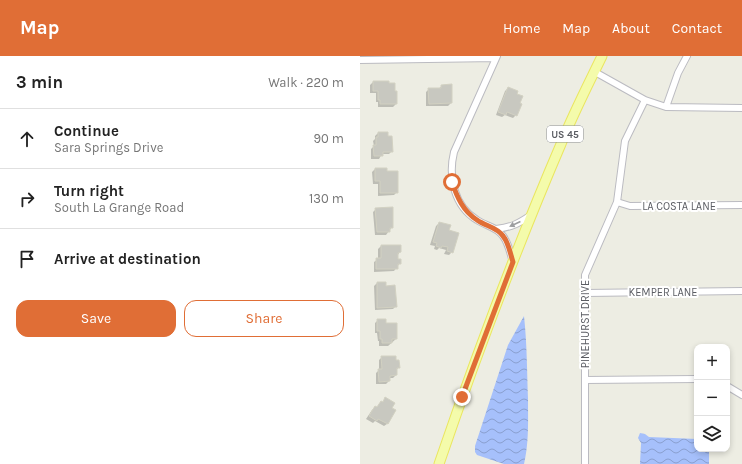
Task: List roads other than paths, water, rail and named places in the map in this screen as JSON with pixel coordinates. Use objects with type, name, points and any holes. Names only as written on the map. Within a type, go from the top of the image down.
[{"type":"main road","name":"US 45","points":[[439,464],[462,397],[532,214],[561,142],[602,56]]},
{"type":"street","points":[[666,107],[678,73],[687,56]]},
{"type":"street","points":[[360,60],[496,57],[454,152],[451,164],[452,182],[456,196],[465,209],[477,220],[496,229],[503,235],[508,244],[513,262]]},
{"type":"street","points":[[595,72],[645,100],[666,107],[742,108]]},
{"type":"street","name":"PINEHURST DRIVE","points":[[585,464],[585,275],[617,202],[625,141],[645,100]]},
{"type":"street","name":"LA COSTA LANE","points":[[617,202],[630,206],[742,205]]},
{"type":"street","points":[[496,229],[518,225],[532,214]]},
{"type":"street","name":"KEMPER LANE","points":[[585,293],[742,291]]},
{"type":"street","points":[[585,380],[694,379]]},
{"type":"street","points":[[730,388],[742,395]]},
{"type":"water","points":[[524,316],[528,399],[527,448],[524,464],[504,464],[477,455],[475,452],[475,446],[508,345]]},
{"type":"water","points":[[640,433],[649,437],[694,439],[694,452],[709,452],[709,464],[640,464],[641,443],[638,438]]}]
